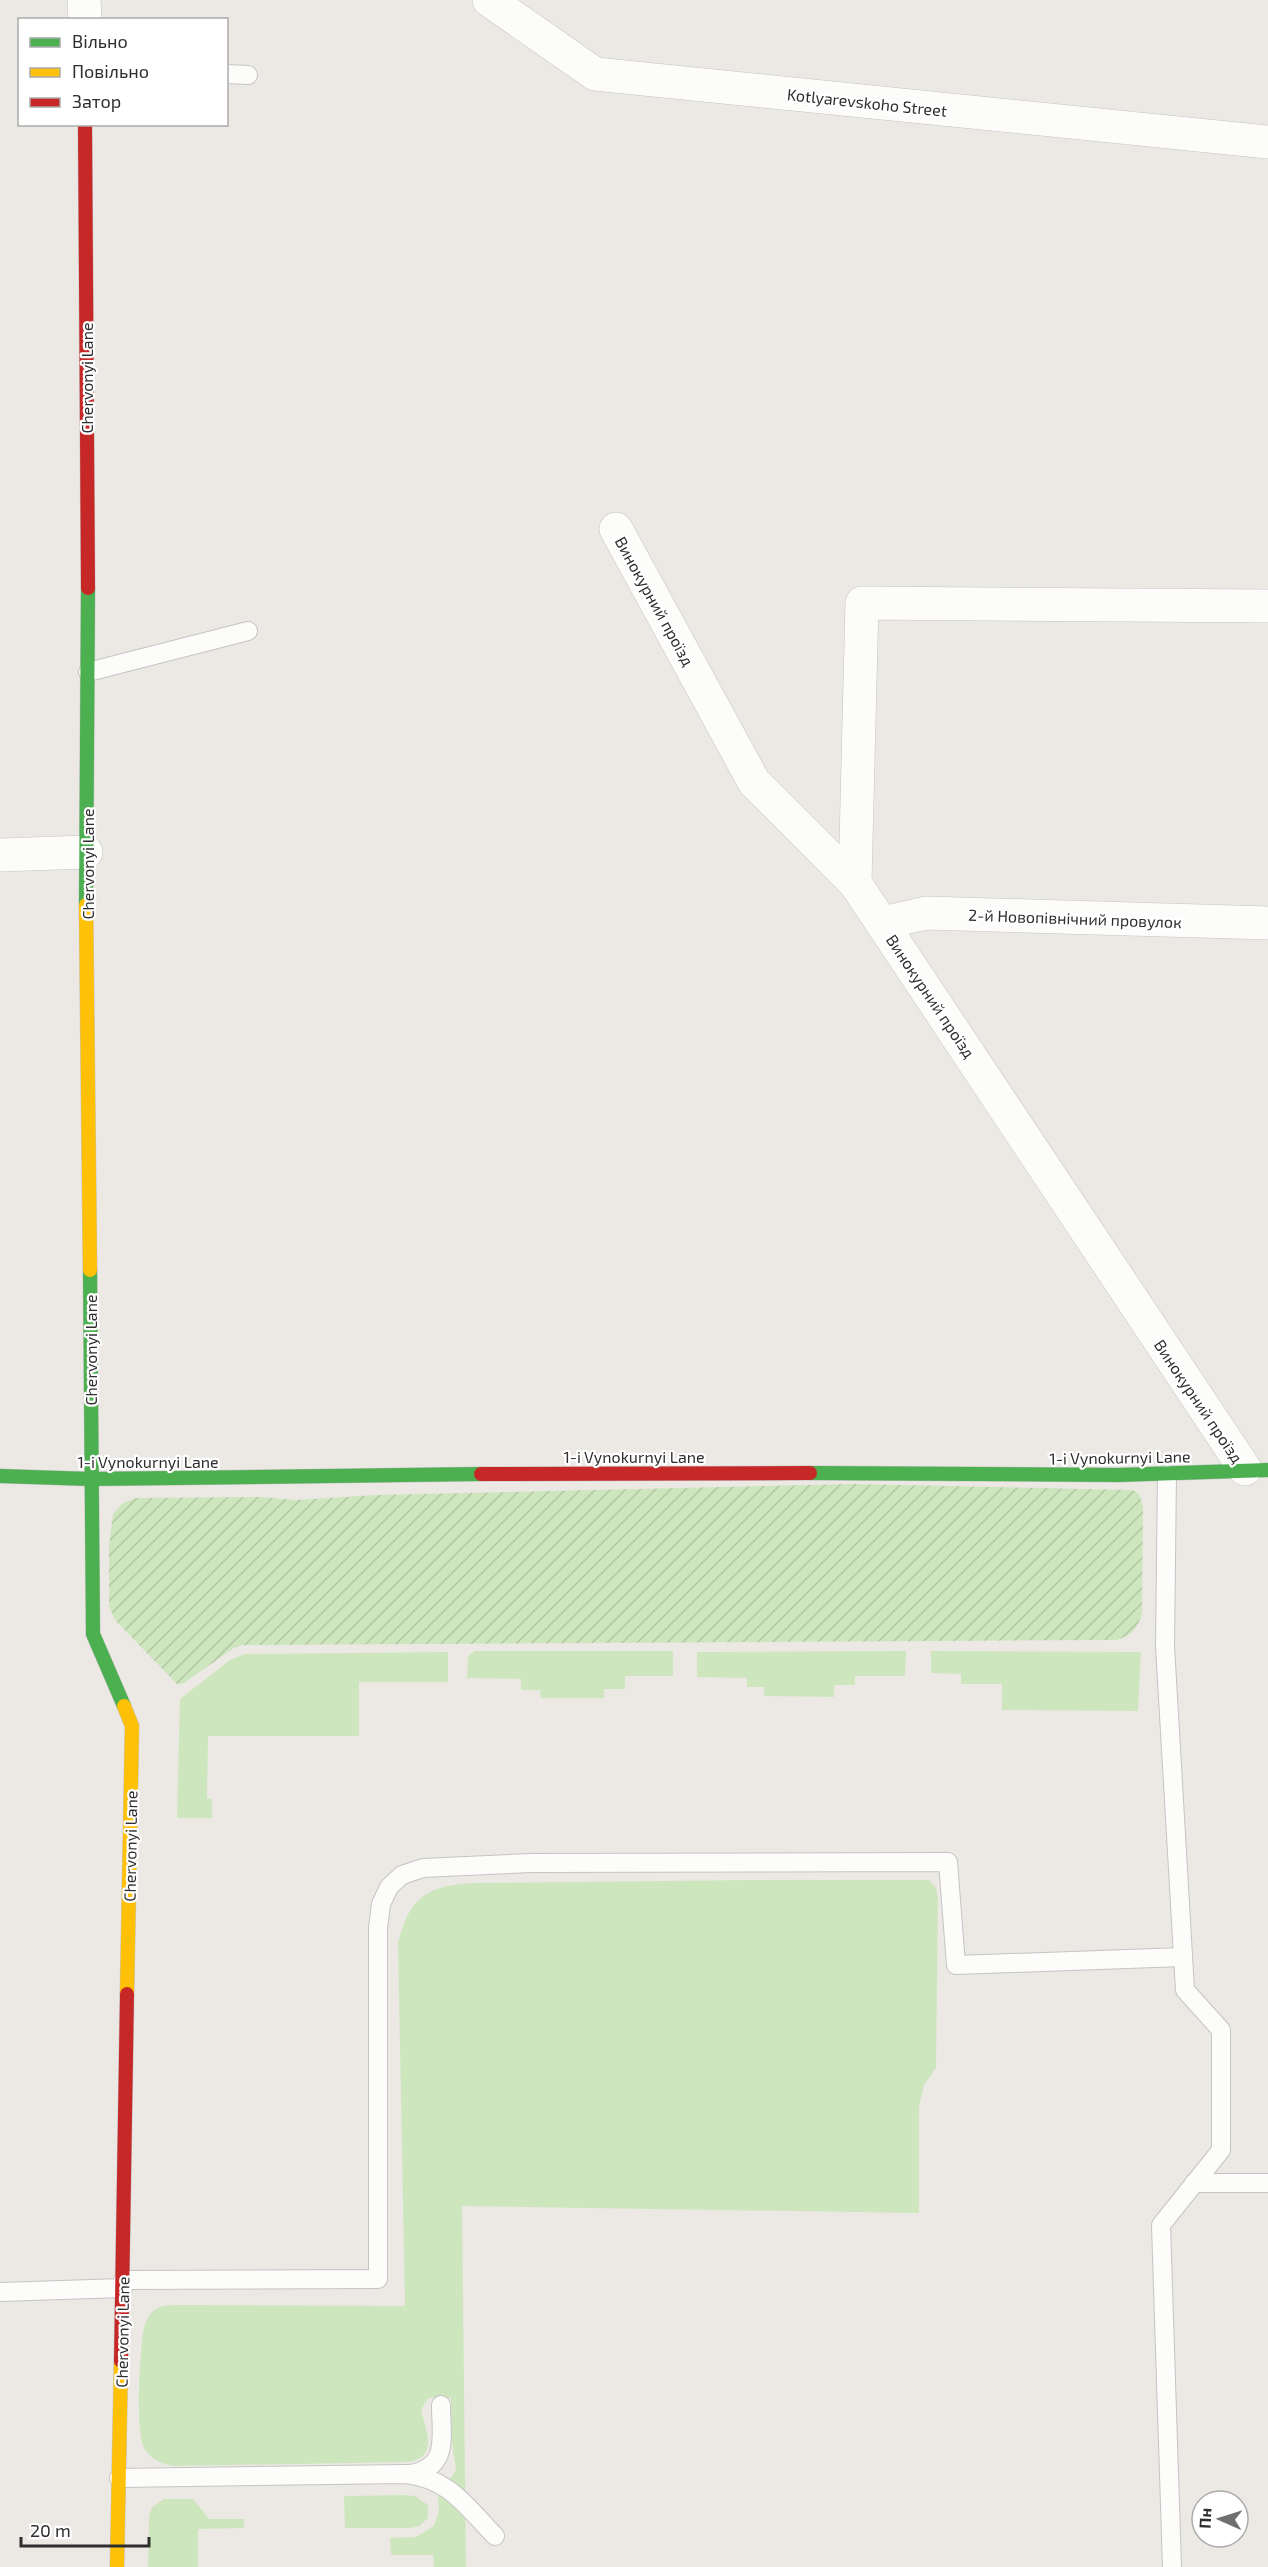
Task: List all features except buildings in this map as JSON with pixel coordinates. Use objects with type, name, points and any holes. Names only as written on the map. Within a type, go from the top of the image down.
[{"type":"street","points":[[84,0],[85,18]]},
{"type":"street","name":"Kotlyarevskoho Street","points":[[489,0],[595,74],[1268,142]]},
{"type":"street","name":"Chervonyi Lane","points":[[85,126],[88,672],[86,852],[93,1634],[132,1726],[117,2567]]},
{"type":"street","name":"Винокурний проїзд","points":[[616,529],[754,782],[855,882],[1256,1470]]},
{"type":"street","points":[[855,882],[862,603],[1268,606]]},
{"type":"street","points":[[0,855],[86,852]]},
{"type":"street","name":"2-й Новопівнічний провулок","points":[[883,923],[926,914],[1268,923]]},
{"type":"street","name":"1-i Vynokurnyi Lane","points":[[0,1476],[90,1479],[601,1472],[1167,1474],[1256,1470]]},
{"type":"lane","points":[[228,74],[248,75]]},
{"type":"lane","points":[[88,672],[248,631]]},
{"type":"lane","points":[[1167,1474],[1165,1646],[1185,1990],[1221,2030],[1221,2150],[1161,2225],[1172,2567]]},
{"type":"lane","points":[[0,2292],[123,2284],[378,2279],[378,1928],[381,1904],[389,1887],[402,1875],[423,1868],[531,1863],[948,1862],[957,1965],[1183,1957]]},
{"type":"lane","points":[[1194,2183],[1268,2183]]},
{"type":"lane","points":[[119,2478],[422,2472],[431,2468],[438,2459],[441,2448],[441,2405]]},
{"type":"lane","points":[[405,2474],[436,2481],[450,2489],[495,2536]]},
{"type":"green space","points":[[854,1484],[1133,1490],[1139,1494],[1143,1506],[1142,1614],[1138,1624],[1130,1634],[1117,1640],[243,1645],[234,1648],[184,1683],[177,1684],[115,1620],[109,1606],[109,1546],[113,1514],[122,1504],[135,1498],[262,1497],[296,1500],[376,1495]]},
{"type":"green space","points":[[475,1651],[673,1651],[673,1676],[625,1676],[625,1689],[604,1689],[604,1698],[541,1698],[540,1690],[521,1690],[521,1679],[467,1678],[468,1656]]},
{"type":"green space","points":[[906,1651],[905,1676],[855,1676],[855,1685],[834,1685],[834,1697],[764,1696],[764,1687],[747,1687],[747,1678],[697,1677],[697,1652]]},
{"type":"green space","points":[[931,1651],[1141,1652],[1138,1711],[1002,1710],[1002,1684],[961,1684],[961,1674],[931,1673]]},
{"type":"green space","points":[[448,1652],[448,1682],[359,1682],[359,1736],[208,1736],[207,1798],[212,1799],[212,1818],[177,1818],[180,1699],[230,1660],[245,1654]]},
{"type":"green space","points":[[929,1880],[936,1888],[938,1898],[936,2068],[924,2085],[919,2107],[919,2213],[462,2206],[466,2567],[434,2567],[433,2555],[391,2555],[390,2538],[416,2537],[434,2526],[439,2511],[438,2496],[456,2470],[452,2443],[451,2398],[428,2398],[421,2410],[427,2434],[427,2449],[424,2455],[408,2462],[175,2466],[162,2463],[150,2455],[141,2439],[140,2374],[144,2327],[155,2309],[174,2305],[405,2306],[398,1943],[403,1927],[416,1903],[434,1890],[460,1884]]},
{"type":"green space","points":[[344,2496],[415,2496],[428,2505],[428,2518],[419,2526],[345,2528]]},
{"type":"green space","points":[[164,2499],[193,2499],[209,2519],[244,2519],[244,2528],[198,2529],[198,2567],[148,2567],[149,2516],[152,2507]]},
{"type":"traffic: fast","points":[[86,905],[88,588]]},
{"type":"traffic: fast","points":[[90,1270],[93,1634],[124,1706]]},
{"type":"traffic: fast","points":[[810,1473],[1118,1475],[1268,1470]]},
{"type":"traffic: fast","points":[[0,1476],[90,1479],[481,1474]]},
{"type":"traffic: slow","points":[[86,905],[90,1270]]},
{"type":"traffic: slow","points":[[124,1706],[132,1726],[127,1994]]},
{"type":"traffic: slow","points":[[117,2567],[121,2361]]},
{"type":"traffic: jam","points":[[85,126],[88,588]]},
{"type":"traffic: jam","points":[[481,1474],[810,1473]]},
{"type":"traffic: jam","points":[[121,2361],[127,1994]]}]
